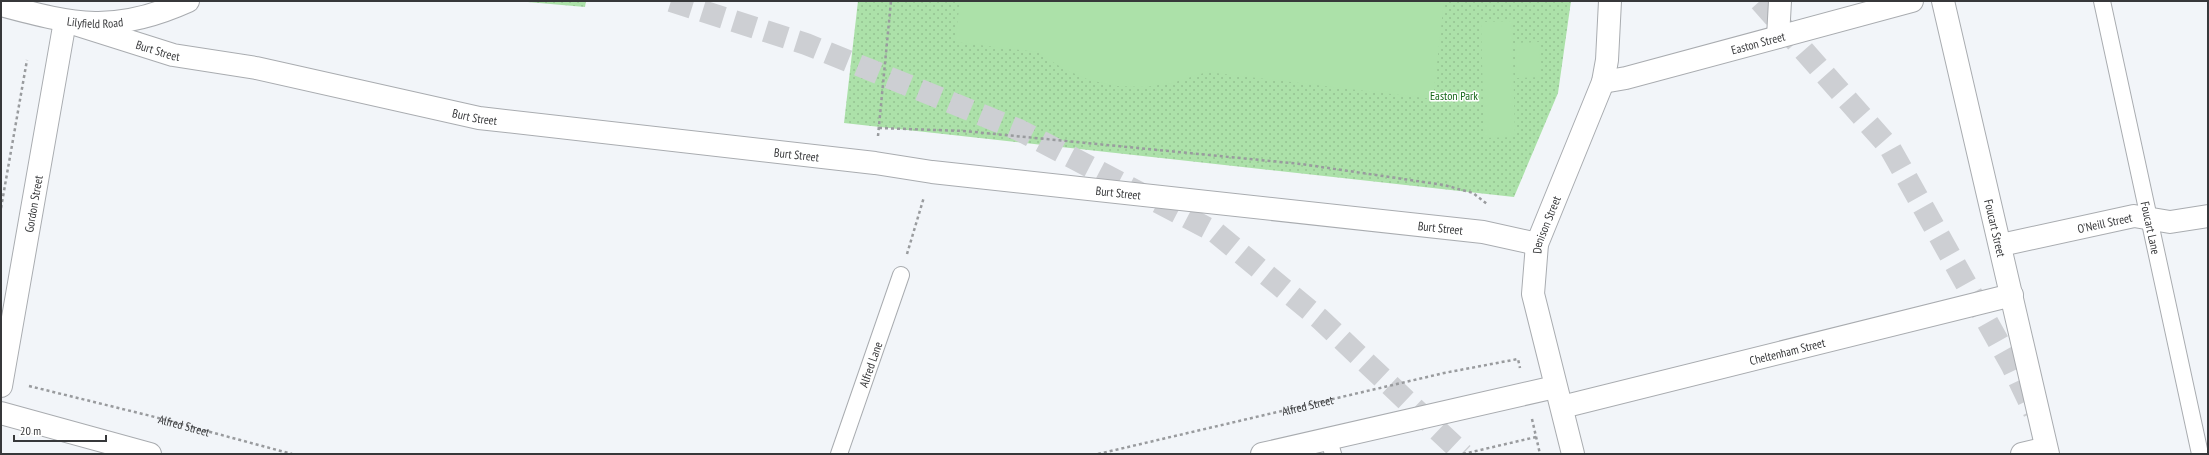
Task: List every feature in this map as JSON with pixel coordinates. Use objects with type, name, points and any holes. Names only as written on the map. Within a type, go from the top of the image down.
[{"type":"street","name":"Lilyfield Road","points":[[1,5],[65,21],[96,24],[118,23],[150,17],[188,1]]},
{"type":"street","name":"Denison Street","points":[[1573,454],[1562,407],[1555,387],[1534,294],[1537,244],[1603,82],[1607,60],[1610,1]]},
{"type":"street","points":[[1778,37],[1780,1]]},
{"type":"street","name":"Easton Street","points":[[1603,82],[1626,78],[1912,1]]},
{"type":"street","name":"Foucart Street","points":[[1943,1],[2001,245],[2047,451]]},
{"type":"street","name":"Burt Street","points":[[65,21],[173,55],[256,68],[480,118],[875,163],[932,172],[1483,232],[1537,244]]},
{"type":"street","name":"Gordon Street","points":[[1,386],[65,21]]},
{"type":"street","name":"O'Neill Street","points":[[2001,245],[2134,216],[2170,222],[2208,216]]},
{"type":"street","name":"Cheltenham Street","points":[[1562,407],[2012,295]]},
{"type":"street","points":[[1262,454],[1331,447],[1555,387]]},
{"type":"street","points":[[1,413],[150,454]]},
{"type":"street","points":[[2022,454],[2047,451]]},
{"type":"lane","name":"Foucart Lane","points":[[2102,1],[2200,454]]},
{"type":"lane","name":"Alfred Lane","points":[[839,454],[901,275]]},
{"type":"path","points":[[875,163],[891,1]]},
{"type":"path","points":[[1,208],[27,60]]},
{"type":"path","points":[[878,128],[964,131],[1062,139],[1301,164],[1421,181],[1473,193],[1488,204],[1483,232]]},
{"type":"path","points":[[901,275],[932,172]]},
{"type":"path","name":"Alfred Street","points":[[1098,454],[1444,373],[1518,359]]},
{"type":"path","name":"Alfred Street","points":[[29,386],[151,416],[292,454]]},
{"type":"path","points":[[1463,454],[1536,437],[1540,454]]},
{"type":"green space","points":[[516,1],[586,1],[585,7]]},
{"type":"green space","name":"Easton Park","points":[[858,1],[1571,1],[1558,93],[1514,197],[844,123]]},
{"type":"green space","points":[[960,1],[1444,1],[1433,99],[1207,72],[1172,83],[1145,87],[1117,86],[1089,80],[1064,69],[1037,52],[955,42]]},
{"type":"green space","points":[[1512,21],[1515,137],[1484,138],[1481,22]]},
{"type":"green space","points":[[1539,42],[1541,77],[1517,78],[1516,43]]},
{"type":"tunnel","points":[[671,1],[806,44],[1019,130],[1215,232],[1320,319],[1463,454]]},
{"type":"tunnel","points":[[1760,1],[1890,148],[2012,366],[2034,412]]}]
